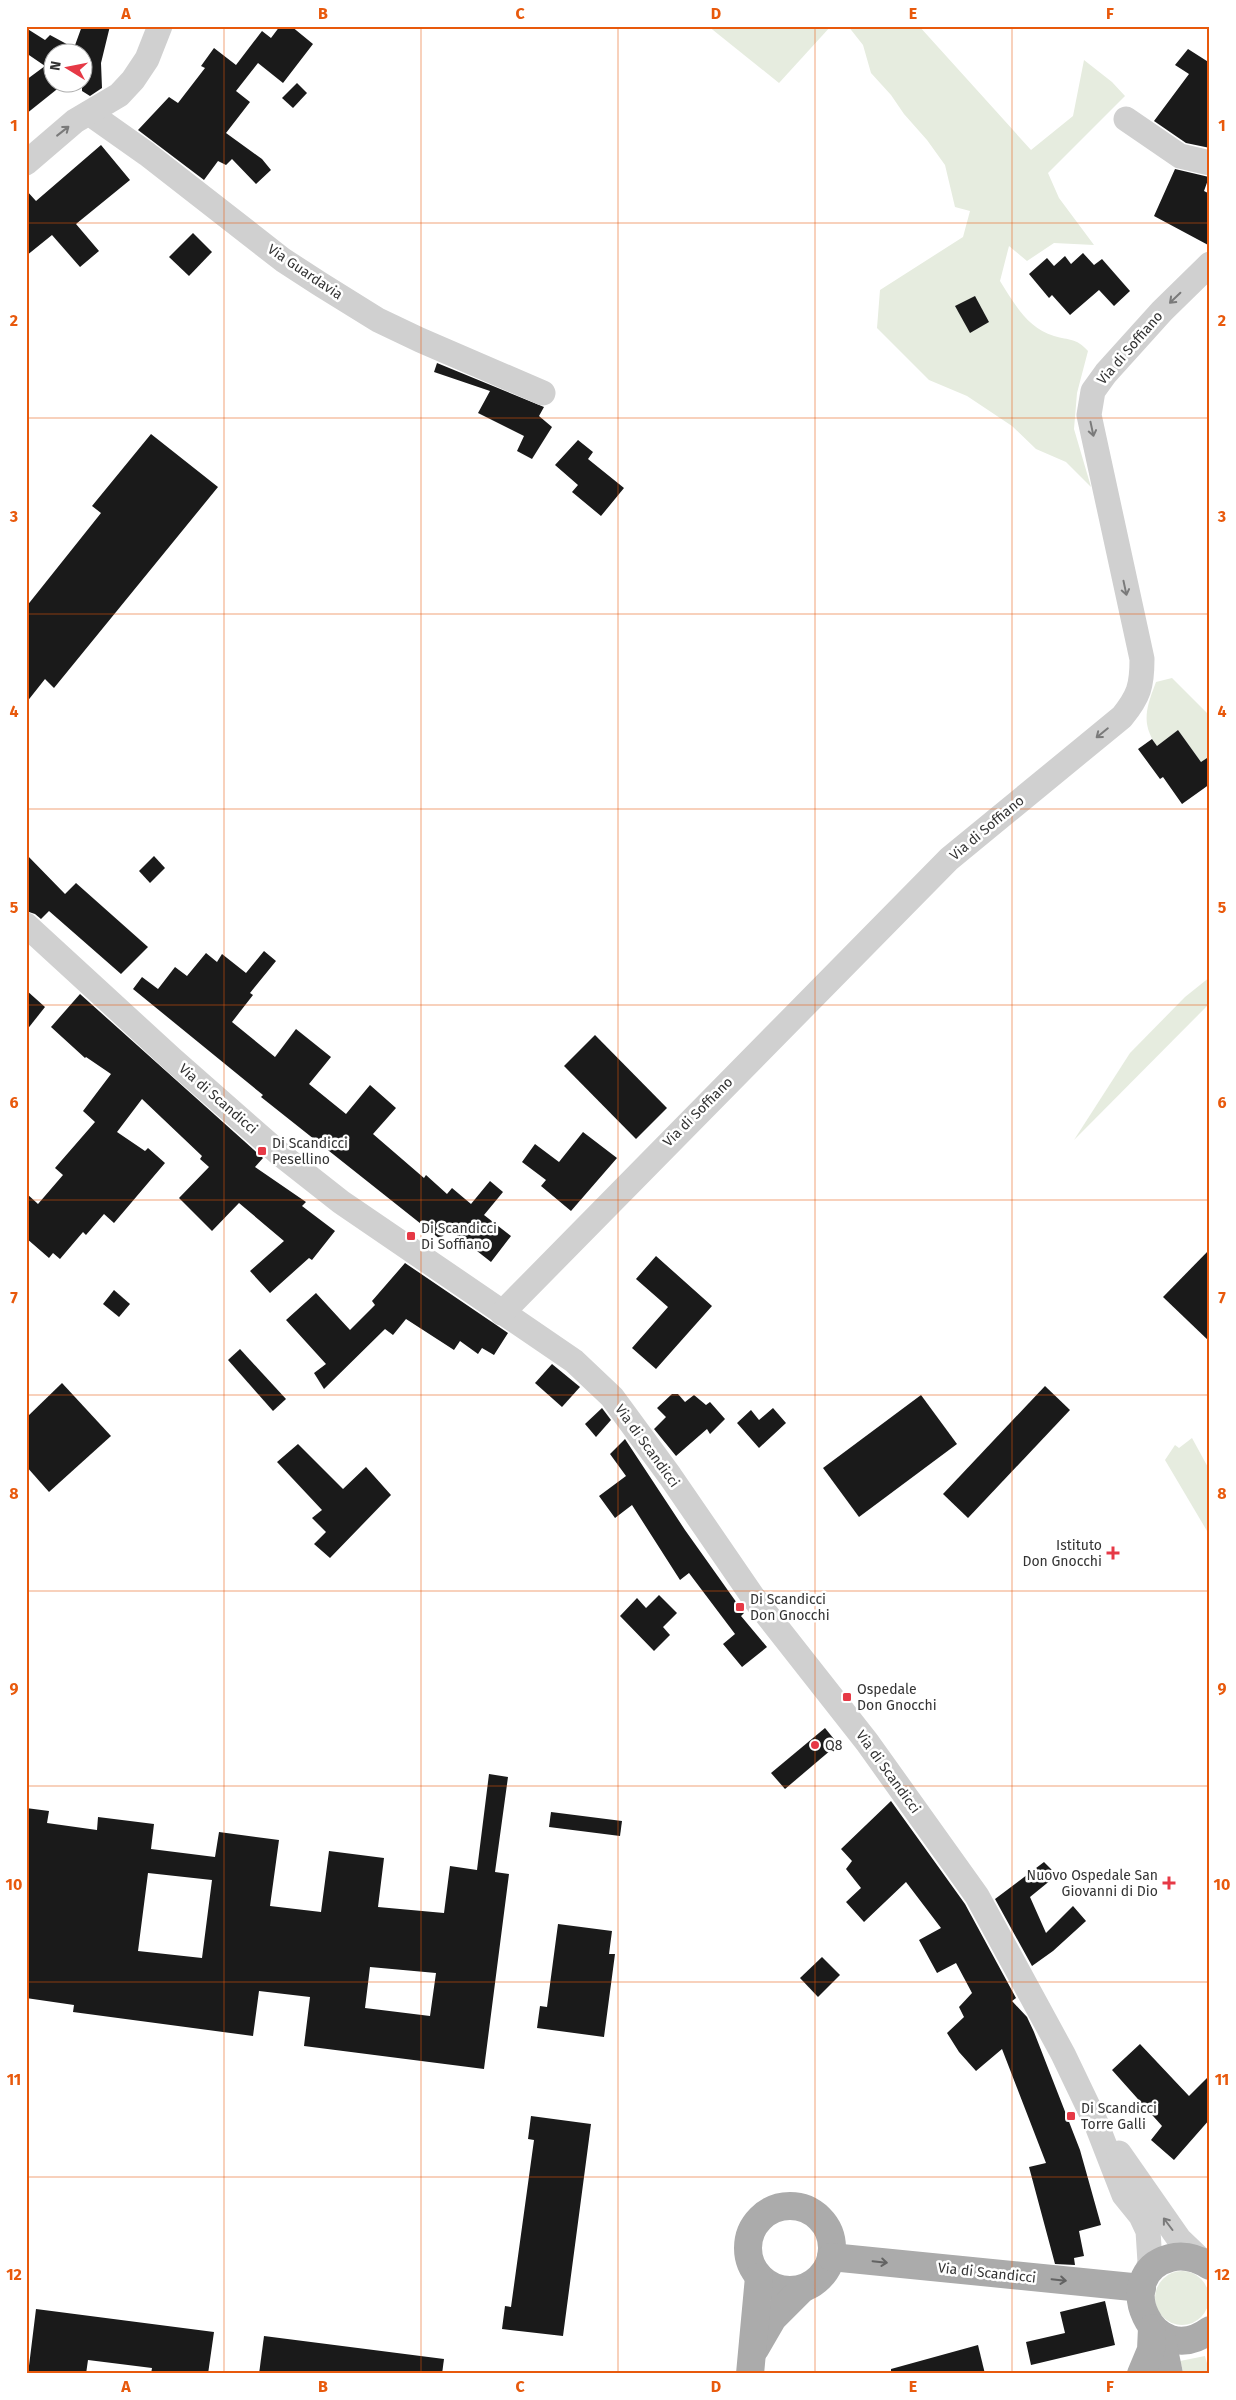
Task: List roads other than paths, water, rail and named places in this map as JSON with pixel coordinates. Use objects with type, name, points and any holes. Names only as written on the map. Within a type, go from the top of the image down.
[{"type":"main road","points":[[751,2363],[773,2318],[801,2290],[819,2279],[827,2269],[832,2257],[830,2235],[824,2223],[814,2213],[802,2207],[780,2207],[768,2213],[757,2222],[748,2242],[748,2257],[759,2277],[775,2288],[801,2290]]},
{"type":"main road","name":"Via di Scandicci","points":[[1169,2374],[1156,2331],[1141,2307],[1143,2283],[1152,2267],[1166,2259],[1184,2256],[1205,2263]]},
{"type":"main road","name":"Via di Scandicci","points":[[832,2257],[1143,2283]]},
{"type":"main road","points":[[751,2363],[759,2277]]},
{"type":"main road","points":[[1141,2374],[1151,2350],[1156,2331],[1181,2341],[1192,2340],[1210,2330]]},
{"type":"street","points":[[26,163],[53,139],[89,113],[119,95],[133,80],[147,59],[160,26]]},
{"type":"street","name":"Via Guardavia","points":[[89,113],[147,154],[283,260],[378,320],[544,393]]},
{"type":"street","points":[[1126,119],[1180,156],[1210,164]]},
{"type":"street","name":"Via di Soffiano","points":[[502,1313],[949,859],[1122,717],[1134,703],[1140,690],[1142,659],[1089,415],[1093,390],[1162,311],[1210,264]]},
{"type":"street","name":"Via di Scandicci","points":[[26,925],[280,1154],[341,1202],[581,1366],[612,1397],[670,1476],[766,1615],[867,1742],[977,1896],[1063,2054],[1096,2123],[1124,2195],[1148,2230],[1150,2262],[1143,2283]]},
{"type":"street","name":"Via di Scandicci","points":[[1096,2123],[1179,2239],[1205,2263]]},
{"type":"place","name":"Di Scandicci Pesellino","points":[[262,1151]]},
{"type":"place","name":"Di Scandicci Di Soffiano","points":[[411,1236]]},
{"type":"place","name":"Istituto Don Gnocchi","points":[[1113,1553]]},
{"type":"place","name":"Di Scandicci Don Gnocchi","points":[[740,1607]]},
{"type":"place","name":"Ospedale Don Gnocchi","points":[[847,1697]]},
{"type":"place","name":"Q8","points":[[815,1745]]},
{"type":"place","name":"Nuovo Ospedale San Giovanni di Dio","points":[[1169,1883]]},
{"type":"place","name":"Di Scandicci Torre Galli","points":[[1071,2116]]}]
